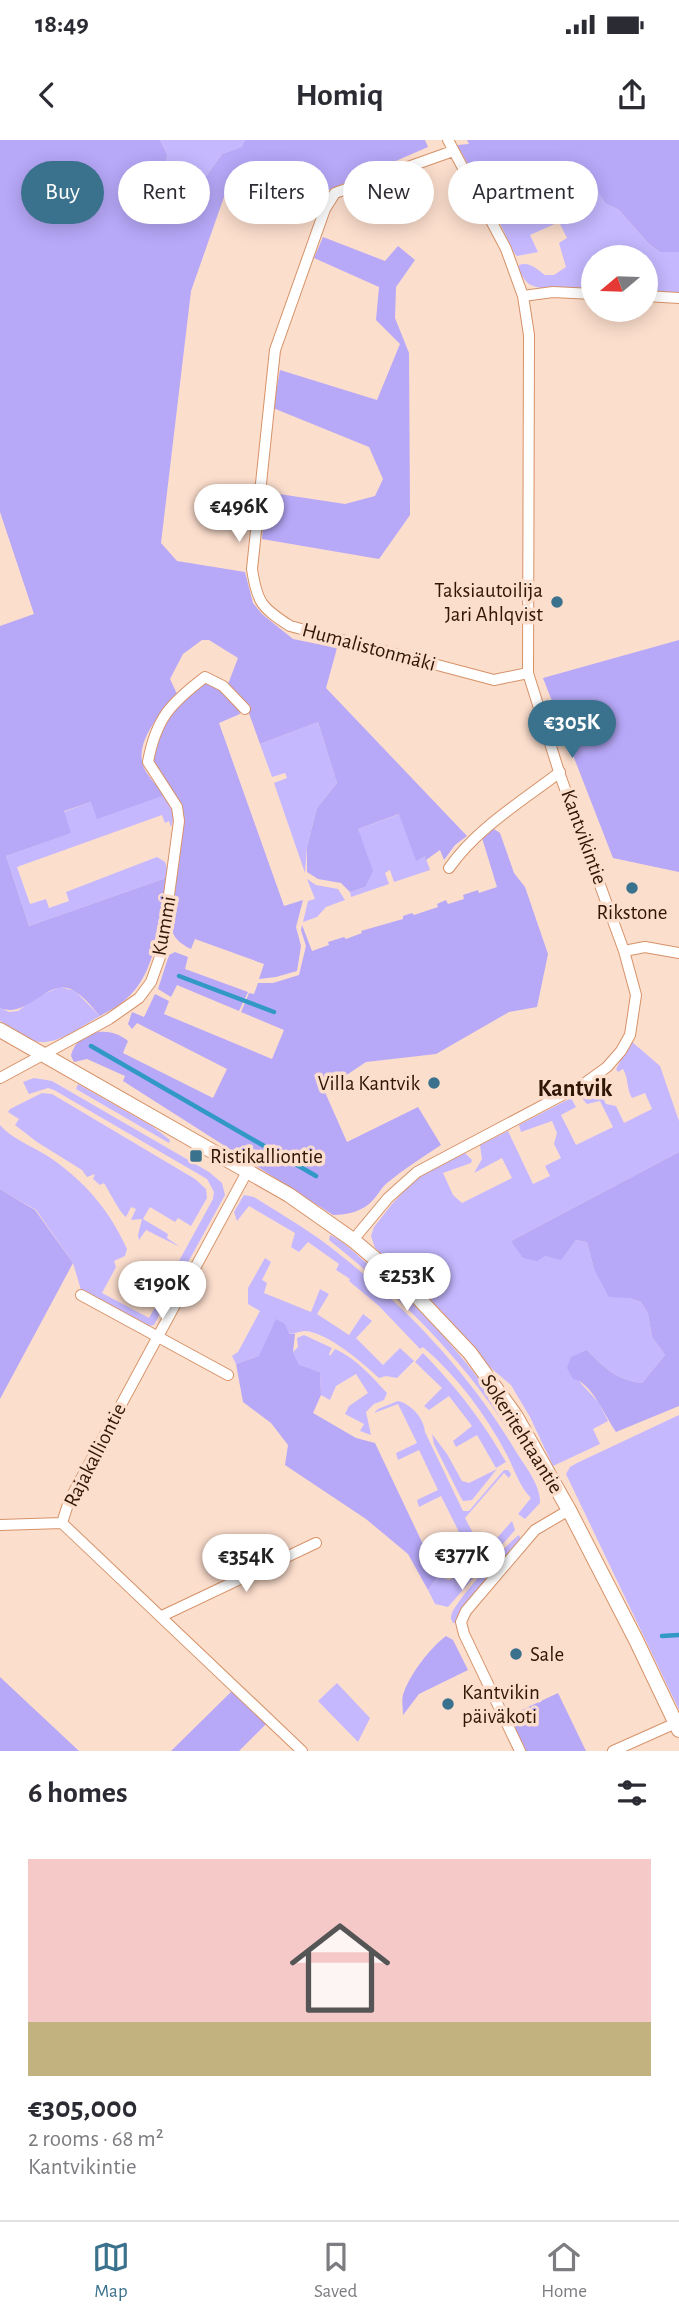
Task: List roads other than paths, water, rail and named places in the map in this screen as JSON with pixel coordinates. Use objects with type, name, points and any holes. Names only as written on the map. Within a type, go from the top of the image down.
[{"type":"street","name":"Kantvikintie","points":[[353,1240],[388,1198],[417,1172],[585,1083],[607,1067],[621,1051],[629,1035],[636,995],[624,951],[528,673],[529,346],[523,296],[506,249],[448,140]]},
{"type":"street","name":"Humalistonmäki","points":[[453,151],[335,193],[325,209],[275,350],[252,569],[256,593],[268,612],[290,626],[494,680],[528,673]]},
{"type":"street","points":[[523,296],[553,292],[581,293]]},
{"type":"street","points":[[658,297],[679,298]]},
{"type":"street","name":"Kummi","points":[[42,1055],[109,1019],[139,998],[151,982],[161,954],[179,821],[177,807],[148,762],[156,728],[169,707],[205,677],[223,686],[245,709]]},
{"type":"street","points":[[449,868],[459,853],[481,832],[560,772]]},
{"type":"street","points":[[624,951],[645,947],[679,953]]},
{"type":"street","name":"Sokeritehtaantie","points":[[0,1030],[289,1195],[353,1240],[406,1285],[470,1353],[515,1415],[569,1510],[677,1727]]},
{"type":"street","points":[[0,1078],[42,1055]]},
{"type":"street","name":"Rajakalliontie","points":[[248,1170],[69,1501],[62,1523],[302,1751]]},
{"type":"street","points":[[81,1295],[228,1375]]},
{"type":"street","points":[[520,1751],[464,1634],[461,1622],[466,1611],[535,1530],[569,1510]]},
{"type":"street","points":[[0,1525],[62,1523]]},
{"type":"street","points":[[162,1616],[316,1543]]},
{"type":"street","points":[[613,1751],[677,1727]]},
{"type":"waterway","points":[[179,976],[274,1012]]},
{"type":"waterway","points":[[91,1046],[316,1176]]},
{"type":"waterway","points":[[662,1636],[679,1635]]},
{"type":"place","name":"Taksiautoilija Jari Ahlqvist","points":[[557,602]]},
{"type":"place","name":"Rikstone","points":[[632,888]]},
{"type":"place","name":"Villa Kantvik","points":[[434,1083]]},
{"type":"place","name":"Ristikalliontie","points":[[196,1156]]},
{"type":"place","name":"Sale","points":[[516,1654]]},
{"type":"place","name":"Kantvikin päiväkoti","points":[[448,1704]]},
{"type":"district","name":"Kantvik","points":[[575,1089]]}]
